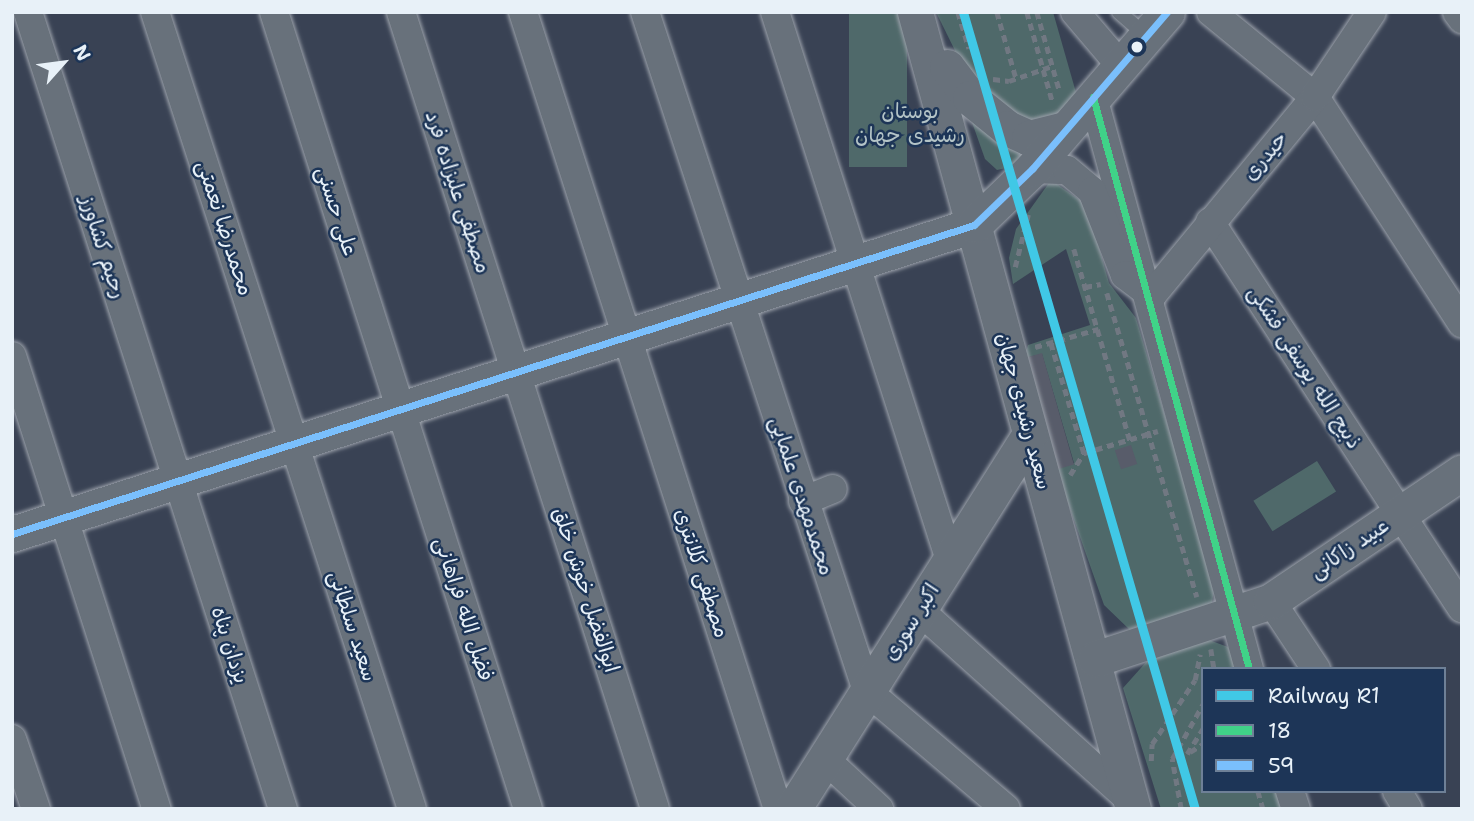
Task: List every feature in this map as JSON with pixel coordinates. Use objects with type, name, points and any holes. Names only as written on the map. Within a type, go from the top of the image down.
[{"type":"street","name":"رحیم کشاورز","points":[[28,12],[178,481]]},
{"type":"street","name":"محمدرضا نعمتی","points":[[155,12],[294,443]]},
{"type":"street","name":"علی حسنی","points":[[274,12],[400,409]]},
{"type":"street","name":"مصطفی علیزاده فرد","points":[[401,12],[516,372]]},
{"type":"street","name":"مصطفی کلانتری","points":[[523,12],[778,809]]},
{"type":"street","name":"محمدمهدی علمایی","points":[[645,12],[737,301],[867,691]]},
{"type":"street","points":[[775,12],[950,560]]},
{"type":"street","name":"سعید رشیدی جهان","points":[[915,12],[1029,436],[1095,659],[1132,805]]},
{"type":"street","points":[[931,12],[959,62],[970,98],[1007,128],[1029,138],[1075,116]]},
{"type":"street","points":[[1211,12],[1315,97],[1462,323]]},
{"type":"street","name":"حیدری","points":[[1152,295],[1315,97],[1372,12]]},
{"type":"street","points":[[1457,12],[1462,19]]},
{"type":"street","points":[[1077,17],[1121,66]]},
{"type":"street","points":[[12,534],[974,225],[1032,169],[1157,24]]},
{"type":"street","points":[[959,62],[985,173],[1001,180],[1032,169],[1067,170],[1092,191],[1125,275],[1152,295]]},
{"type":"street","points":[[1075,116],[1152,295],[1219,622],[1248,667]]},
{"type":"street","name":"ذبیح الله یوسفی فشکی","points":[[1210,222],[1462,608]]},
{"type":"street","points":[[12,356],[157,809]]},
{"type":"street","name":"ابوالفضل خوش خلق","points":[[516,372],[655,809]]},
{"type":"street","name":"فضل الله فراهانی","points":[[400,409],[528,809]]},
{"type":"street","name":"اکبر سوری","points":[[793,809],[1029,436]]},
{"type":"street","name":"سعید سلطانی","points":[[294,443],[412,809]]},
{"type":"street","name":"عبید زاکانی","points":[[1095,659],[1219,622],[1271,601],[1462,472]]},
{"type":"street","name":"یزدان پناه","points":[[178,481],[283,809]]},
{"type":"street","points":[[803,501],[832,489]]},
{"type":"street","points":[[1271,601],[1315,667]]},
{"type":"street","points":[[919,610],[1132,805]]},
{"type":"street","points":[[867,691],[1006,809]]},
{"type":"street","points":[[12,738],[36,809]]},
{"type":"street","points":[[824,759],[880,809]]},
{"type":"street","points":[[1398,793],[1409,809]]},
{"type":"lane","points":[[1119,12],[1157,24]]},
{"type":"path","points":[[957,12],[959,62]]},
{"type":"path","points":[[997,12],[1016,78]]},
{"type":"path","points":[[1027,12],[1043,69],[1075,116]]},
{"type":"path","points":[[1037,12],[1052,66],[1075,116]]},
{"type":"path","points":[[987,75],[1016,78],[1052,66]]},
{"type":"path","points":[[991,288],[1015,269],[1018,237],[1032,207]]},
{"type":"path","points":[[1074,249],[1130,440]]},
{"type":"path","points":[[1100,272],[1149,436],[1219,622],[1214,667]]},
{"type":"path","points":[[1009,355],[1098,329]]},
{"type":"path","points":[[1051,342],[1084,453]]},
{"type":"path","points":[[1050,505],[1084,453],[1149,436],[1166,428]]},
{"type":"path","points":[[1154,774],[1152,744],[1195,680],[1219,622]]},
{"type":"path","points":[[1181,809],[1172,759],[1201,708]]},
{"type":"path","points":[[1201,731],[1187,754],[1201,745]]},
{"type":"green space","name":"بوستان رشیدی جهان","points":[[849,12],[907,12],[907,167],[849,167]]},
{"type":"green space","points":[[936,12],[1053,12],[1079,103],[1063,116],[1024,126],[968,77]]},
{"type":"green space","points":[[968,111],[1025,149],[1015,166],[997,170],[985,159]]},
{"type":"green space","points":[[1051,180],[1087,205],[1109,283],[1136,318],[1215,585],[1211,608],[1131,631],[1104,605],[1056,469],[1074,463],[1042,354],[1024,358],[1028,345],[1090,325],[1066,249],[1013,284],[1009,258],[1016,229]]},
{"type":"green space","points":[[1317,461],[1336,492],[1272,531],[1253,501]]},
{"type":"green space","points":[[1209,640],[1228,647],[1235,667],[1201,667],[1201,793],[1278,793],[1282,809],[1161,809],[1123,688],[1148,660]]},
{"type":"building","points":[[1042,353],[1074,465],[1056,470],[1024,358]]},
{"type":"building","points":[[1131,445],[1137,464],[1121,469],[1115,450]]},
{"type":"rail line","name":"R1","points":[[963,12],[1195,809]]},
{"type":"transit line","name":"59","points":[[12,534],[974,225],[1032,169],[1167,12]]},
{"type":"transit line","name":"18","points":[[1093,97],[1248,667]]}]
